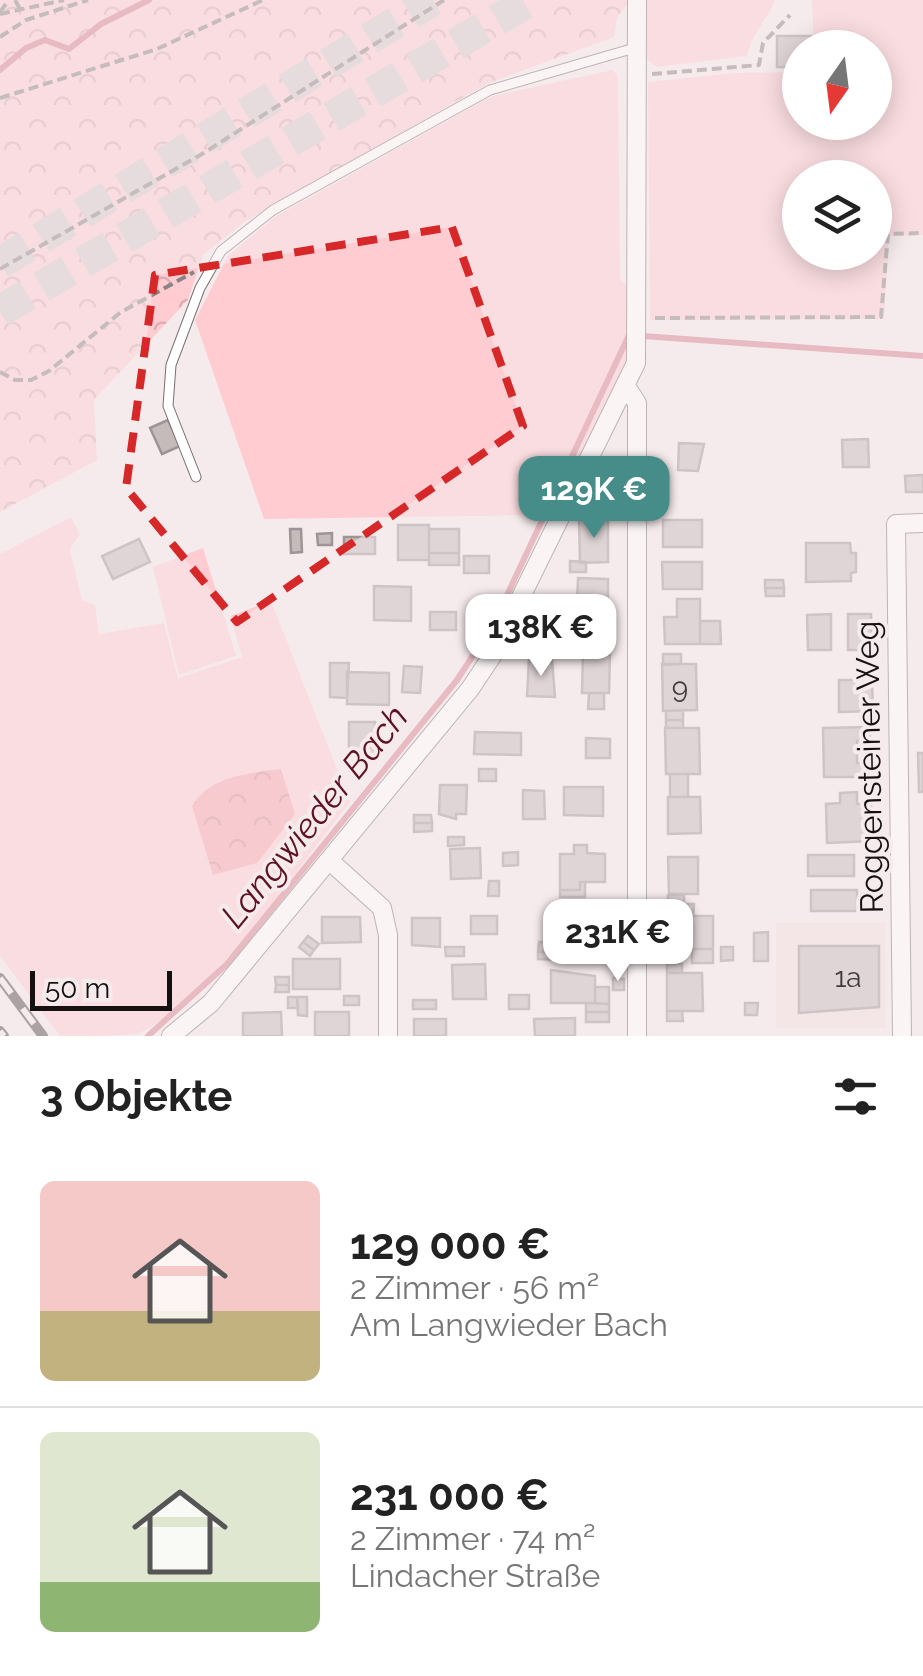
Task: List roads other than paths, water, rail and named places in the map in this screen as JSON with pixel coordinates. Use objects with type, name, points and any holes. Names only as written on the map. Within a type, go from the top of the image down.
[{"type":"street","points":[[170,1036],[211,1003],[331,862],[492,656],[636,364],[637,0]]},
{"type":"street","points":[[625,385],[637,404],[637,1036]]},
{"type":"street","name":"Roggensteiner Weg","points":[[902,1036],[896,524],[923,523]]},
{"type":"street","points":[[331,862],[382,908],[388,935],[388,1036]]},
{"type":"lane","points":[[196,477],[168,406],[169,393],[183,328],[212,264],[247,227],[490,90],[638,46]]},
{"type":"waterway","name":"Langwieder Bach","points":[[0,70],[26,48],[45,40],[69,49],[101,24],[149,0]]},
{"type":"waterway","name":"Langwieder Bach","points":[[148,1036],[227,964],[457,680],[493,625],[629,335],[923,356]]},
{"type":"tunnel","points":[[0,263],[433,0]]},
{"type":"tunnel","points":[[0,311],[531,0]]},
{"type":"railway","points":[[0,978],[43,1036]]},
{"type":"railway","points":[[0,1031],[4,1036]]}]
